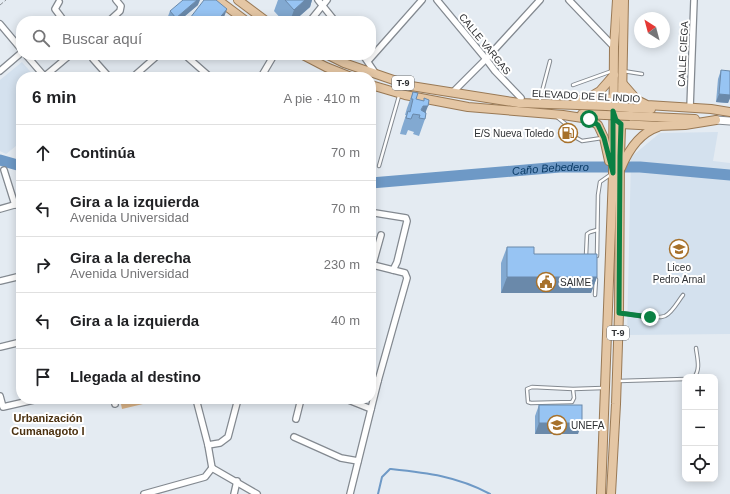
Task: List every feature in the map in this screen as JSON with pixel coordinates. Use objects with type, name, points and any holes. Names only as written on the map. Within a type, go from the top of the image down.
[{"type":"main road","points":[[218,0],[239,16]]},
{"type":"main road","points":[[238,0],[259,16]]},
{"type":"main road","points":[[617,0],[614,47],[617,72],[623,84],[632,96],[641,102],[655,106],[723,111],[730,113]]},
{"type":"main road","points":[[624,0],[617,72],[613,99],[610,108],[616,120],[621,124],[664,126],[685,125],[716,120],[730,121]]},
{"type":"main road","points":[[313,60],[338,72]]},
{"type":"main road","name":"T-9","points":[[338,60],[370,72]]},
{"type":"main road","name":"T-9","points":[[582,100],[595,95],[600,91],[617,72]]},
{"type":"main road","name":"T-9","points":[[376,74],[411,86],[481,98]]},
{"type":"main road","points":[[621,114],[623,84]]},
{"type":"main road","name":"T-9","points":[[376,87],[400,94],[468,107],[553,114],[589,119],[598,125],[604,138],[617,155]]},
{"type":"main road","name":"ELEVADO DE EL INDIO","points":[[481,98],[521,98]]},
{"type":"main road","name":"ELEVADO DE EL INDIO","points":[[481,98],[519,103],[730,113]]},
{"type":"main road","name":"T-9","points":[[521,98],[582,100],[604,98],[613,99],[618,103],[621,114],[615,173],[601,494]]},
{"type":"main road","name":"T-9","points":[[610,108],[617,155]]},
{"type":"main road","name":"ELEVADO DE EL INDIO","points":[[533,113],[716,120]]},
{"type":"main road","points":[[615,173],[617,155],[652,129],[664,126]]},
{"type":"main road","name":"T-9","points":[[611,494],[619,313],[615,173]]},
{"type":"street","points":[[114,16],[120,11],[121,6],[116,0]]},
{"type":"street","points":[[313,16],[320,2],[327,0]]},
{"type":"street","points":[[376,52],[422,0]]},
{"type":"street","name":"CALLE VARGAS","points":[[437,0],[495,71],[521,98]]},
{"type":"street","points":[[452,93],[486,59],[540,0]]},
{"type":"street","points":[[569,0],[614,47]]},
{"type":"street","name":"CALLE CIEGA","points":[[690,108],[694,0]]},
{"type":"street","points":[[59,1],[55,9],[60,16]]},
{"type":"street","points":[[320,2],[331,16]]},
{"type":"street","points":[[0,24],[16,43]]},
{"type":"street","points":[[0,71],[16,57]]},
{"type":"street","points":[[30,60],[41,72]]},
{"type":"street","points":[[51,72],[64,60]]},
{"type":"street","points":[[94,60],[105,72]]},
{"type":"street","points":[[139,72],[152,60]]},
{"type":"street","points":[[191,60],[204,72]]},
{"type":"street","points":[[264,72],[271,60]]},
{"type":"street","points":[[368,61],[375,72]]},
{"type":"street","points":[[4,170],[16,199]]},
{"type":"street","points":[[0,209],[16,205]]},
{"type":"street","points":[[376,213],[406,218],[407,221],[397,262],[393,270]]},
{"type":"street","points":[[376,254],[381,235]]},
{"type":"street","points":[[376,266],[405,274],[407,278],[376,389]]},
{"type":"street","points":[[0,281],[16,277]]},
{"type":"street","points":[[0,347],[16,343]]},
{"type":"street","points":[[0,396],[1,407],[16,404]]},
{"type":"street","points":[[148,494],[205,477],[212,468],[208,445],[197,404]]},
{"type":"street","points":[[208,445],[220,443],[228,437],[237,404]]},
{"type":"street","points":[[296,419],[300,404]]},
{"type":"street","points":[[358,404],[371,409]]},
{"type":"street","points":[[350,494],[372,404]]},
{"type":"street","points":[[294,437],[341,458],[358,461]]},
{"type":"street","points":[[212,468],[237,481],[257,494]]},
{"type":"street","points":[[234,494],[237,481]]},
{"type":"lane","points":[[540,99],[550,61]]},
{"type":"lane","points":[[573,85],[617,72],[642,74]]},
{"type":"lane","points":[[379,166],[400,94]]},
{"type":"lane","points":[[553,114],[568,126],[573,136],[582,141],[604,138]]},
{"type":"lane","points":[[596,259],[600,182],[615,173]]},
{"type":"lane","points":[[586,261],[588,234],[597,230]]},
{"type":"lane","points":[[595,295],[596,274]]},
{"type":"lane","points":[[619,313],[650,317],[664,316],[670,312],[683,295]]},
{"type":"lane","points":[[696,348],[698,368],[696,374]]},
{"type":"lane","points":[[617,381],[682,379]]},
{"type":"lane","points":[[573,389],[574,398],[572,402],[528,402],[527,389],[532,387],[573,389],[605,388]]},
{"type":"path","points":[[0,5],[6,0]]},
{"type":"shaded area","points":[[22,62],[31,72],[16,72],[16,146],[6,154],[0,151],[0,80]]},
{"type":"shaded area","name":"Liceo Pedro Arnal","points":[[718,132],[713,161],[730,163],[730,334],[627,335],[631,157],[660,133]]},
{"type":"shaded area","points":[[121,404],[143,404],[122,409]]},
{"type":"building","points":[[183,0],[197,0],[178,16],[174,16],[170,11]]},
{"type":"building","points":[[204,0],[216,0],[227,9],[221,16],[192,16]]},
{"type":"building","points":[[285,0],[305,0],[294,10]]},
{"type":"building","points":[[721,70],[730,71],[730,95],[719,94]]},
{"type":"building","points":[[413,92],[418,93],[416,99],[424,101],[424,98],[429,100],[428,106],[423,106],[421,110],[426,113],[425,119],[419,118],[420,115],[413,114],[411,119],[406,118],[408,111],[410,112]]},
{"type":"building","points":[[507,247],[534,247],[534,254],[597,254],[597,277],[507,277]]},
{"type":"building","points":[[539,405],[582,405],[582,423],[539,423]]},
{"type":"waterway","name":"Caño Bebedero","points":[[0,160],[16,165]]},
{"type":"waterway","name":"Caño Bebedero","points":[[376,183],[560,167],[640,167],[730,175]]},
{"type":"waterway","points":[[378,494],[382,477],[390,469],[441,476],[465,483],[490,494]]},
{"type":"place","name":"E/S Nueva Toledo","points":[[568,133]]},
{"type":"place","name":"Liceo Pedro Arnal","points":[[679,249]]},
{"type":"place","name":"SAIME","points":[[546,282]]},
{"type":"place","name":"UNEFA","points":[[557,425]]},
{"type":"district","name":"Urbanización Cumanagoto I","points":[[48,424]]},
{"type":"route","points":[[589,119],[598,125],[604,138],[613,173],[613,111],[616,120],[621,124],[619,313],[650,317]]}]
